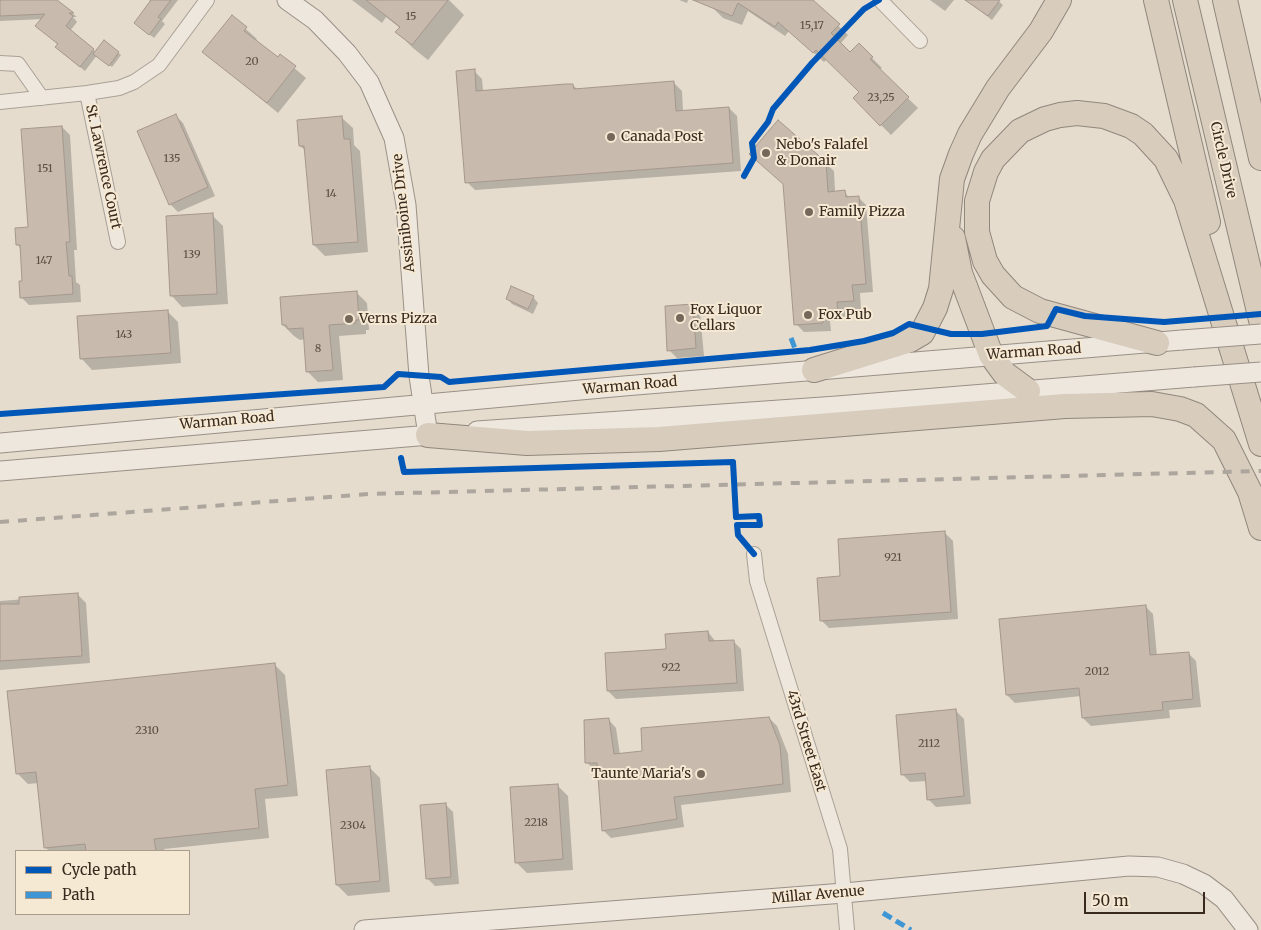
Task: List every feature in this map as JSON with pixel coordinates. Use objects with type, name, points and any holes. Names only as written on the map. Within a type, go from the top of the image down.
[{"type":"highway","points":[[814,370],[910,340],[922,333],[936,308],[941,289],[952,179],[970,134],[998,88],[1041,32],[1059,0]]},
{"type":"highway","points":[[1156,0],[1221,278],[1261,428]]},
{"type":"highway","name":"Circle Drive","points":[[1186,0],[1261,320]]},
{"type":"highway","points":[[1225,0],[1261,158]]},
{"type":"highway","points":[[1157,343],[1040,311],[1013,297],[993,275],[985,261],[978,240],[977,201],[986,172],[993,159],[1020,132],[1044,119],[1060,115],[1077,113],[1104,116],[1131,126],[1143,134],[1166,159],[1186,200],[1261,444]]},
{"type":"highway","points":[[949,204],[953,242],[960,273],[991,355],[1005,374],[1028,391]]},
{"type":"highway","points":[[428,435],[527,443],[659,439],[1065,406],[1152,404],[1196,415],[1224,440],[1250,492],[1261,528]]},
{"type":"main road","name":"Assiniboine Drive","points":[[287,0],[315,20],[347,53],[369,82],[394,138],[406,205],[414,318],[428,435]]},
{"type":"main road","name":"Warman Road","points":[[0,443],[814,370],[1261,334]]},
{"type":"main road","points":[[0,471],[428,435],[1261,372]]},
{"type":"main road","name":"Millar Avenue","points":[[364,930],[844,893],[1129,866],[1158,867],[1183,874],[1204,884],[1224,899],[1248,930]]},
{"type":"street","points":[[0,102],[119,88],[147,74],[159,65],[207,0]]},
{"type":"street","points":[[880,0],[920,41]]},
{"type":"street","points":[[0,63],[18,64],[42,98]]},
{"type":"street","name":"St. Lawrence Court","points":[[87,93],[118,242]]},
{"type":"street","name":"43rd Street East","points":[[754,554],[757,581],[840,849],[847,930]]},
{"type":"building","points":[[0,0],[57,0],[74,13],[69,13],[73,16],[66,26],[94,49],[80,67],[55,47],[58,44],[35,26],[45,14],[0,16]]},
{"type":"building","points":[[151,0],[171,0],[158,17],[161,19],[149,35],[134,23]]},
{"type":"building","points":[[366,0],[448,0],[412,45],[395,32],[400,27]]},
{"type":"building","points":[[693,0],[813,0],[840,24],[831,33],[850,52],[859,43],[873,57],[870,59],[909,97],[880,126],[853,98],[859,92],[816,50],[813,53],[778,22],[775,27],[738,3],[732,16]]},
{"type":"building","points":[[965,0],[1000,0],[988,16]]},
{"type":"building","points":[[232,15],[247,27],[244,31],[278,57],[280,54],[296,66],[267,103],[202,52]]},
{"type":"building","points":[[104,40],[119,52],[109,66],[93,54]]},
{"type":"building","points":[[475,69],[476,91],[566,84],[573,84],[574,89],[674,81],[676,111],[729,107],[733,163],[465,183],[456,71]]},
{"type":"building","points":[[176,114],[208,187],[169,205],[137,131]]},
{"type":"building","points":[[342,116],[344,139],[350,139],[358,242],[313,245],[304,146],[299,146],[297,120]]},
{"type":"building","points":[[778,120],[826,162],[828,192],[845,190],[846,197],[859,196],[866,284],[852,285],[854,301],[837,302],[838,312],[823,314],[823,323],[794,325],[783,184],[749,154]]},
{"type":"building","points":[[62,126],[70,242],[66,242],[69,276],[72,276],[73,294],[20,298],[19,281],[22,281],[20,245],[16,245],[15,228],[28,227],[21,129]]},
{"type":"building","points":[[213,213],[217,294],[170,296],[166,216]]},
{"type":"building","points":[[511,286],[534,296],[528,309],[506,299]]},
{"type":"building","points":[[357,291],[359,320],[356,320],[356,323],[329,325],[333,370],[306,372],[303,328],[288,329],[286,325],[282,325],[280,297]]},
{"type":"building","name":"Fox Liquor Cellars","points":[[693,304],[696,348],[667,351],[665,306]]},
{"type":"building","points":[[168,310],[171,353],[80,359],[77,316]]},
{"type":"building","points":[[945,531],[951,612],[820,621],[817,578],[840,576],[838,539]]},
{"type":"building","points":[[78,593],[82,656],[0,661],[0,604],[19,604],[19,597]]},
{"type":"building","points":[[1146,605],[1150,655],[1189,652],[1193,699],[1162,702],[1163,710],[1082,718],[1079,688],[1006,695],[999,619]]},
{"type":"building","points":[[708,631],[709,641],[734,640],[737,683],[607,691],[605,653],[666,649],[665,634]]},
{"type":"building","points":[[275,663],[288,785],[255,789],[259,828],[154,839],[156,850],[86,850],[85,844],[44,848],[36,772],[16,774],[7,691]]},
{"type":"building","points":[[956,709],[964,796],[927,800],[925,773],[901,775],[896,715]]},
{"type":"building","points":[[769,717],[780,745],[783,784],[674,797],[677,819],[602,831],[597,763],[585,763],[584,720],[609,718],[614,754],[642,751],[641,728]]},
{"type":"building","points":[[370,766],[380,881],[336,885],[326,770]]},
{"type":"building","points":[[558,784],[563,859],[515,863],[510,787]]},
{"type":"building","points":[[446,803],[451,877],[426,879],[420,805]]},
{"type":"railway","points":[[0,522],[369,494],[1261,471]]},
{"type":"marked path","points":[[791,338],[796,351]]},
{"type":"marked path","points":[[883,913],[911,930]]},
{"type":"cycle path","points":[[744,176],[754,158],[752,143],[768,122],[773,109],[812,63],[864,9],[879,0]]},
{"type":"cycle path","points":[[0,414],[384,387],[398,374],[441,377],[449,382],[810,350],[864,341],[893,333],[909,324],[951,334],[982,334],[1047,326],[1056,309],[1085,316],[1164,322],[1261,314]]},
{"type":"cycle path","points":[[401,458],[404,472],[733,462],[736,517],[759,516],[760,525],[737,525],[738,535],[754,554]]},
{"type":"place","name":"Canada Post","points":[[611,137]]},
{"type":"place","name":"Nebo's Falafel & Donair","points":[[766,153]]},
{"type":"place","name":"Family Pizza","points":[[809,212]]},
{"type":"place","name":"Fox Pub","points":[[808,315]]},
{"type":"place","name":"Fox Liquor Cellars","points":[[680,318]]},
{"type":"place","name":"Verns Pizza","points":[[349,319]]},
{"type":"place","name":"Taunte Maria's","points":[[701,774]]}]
